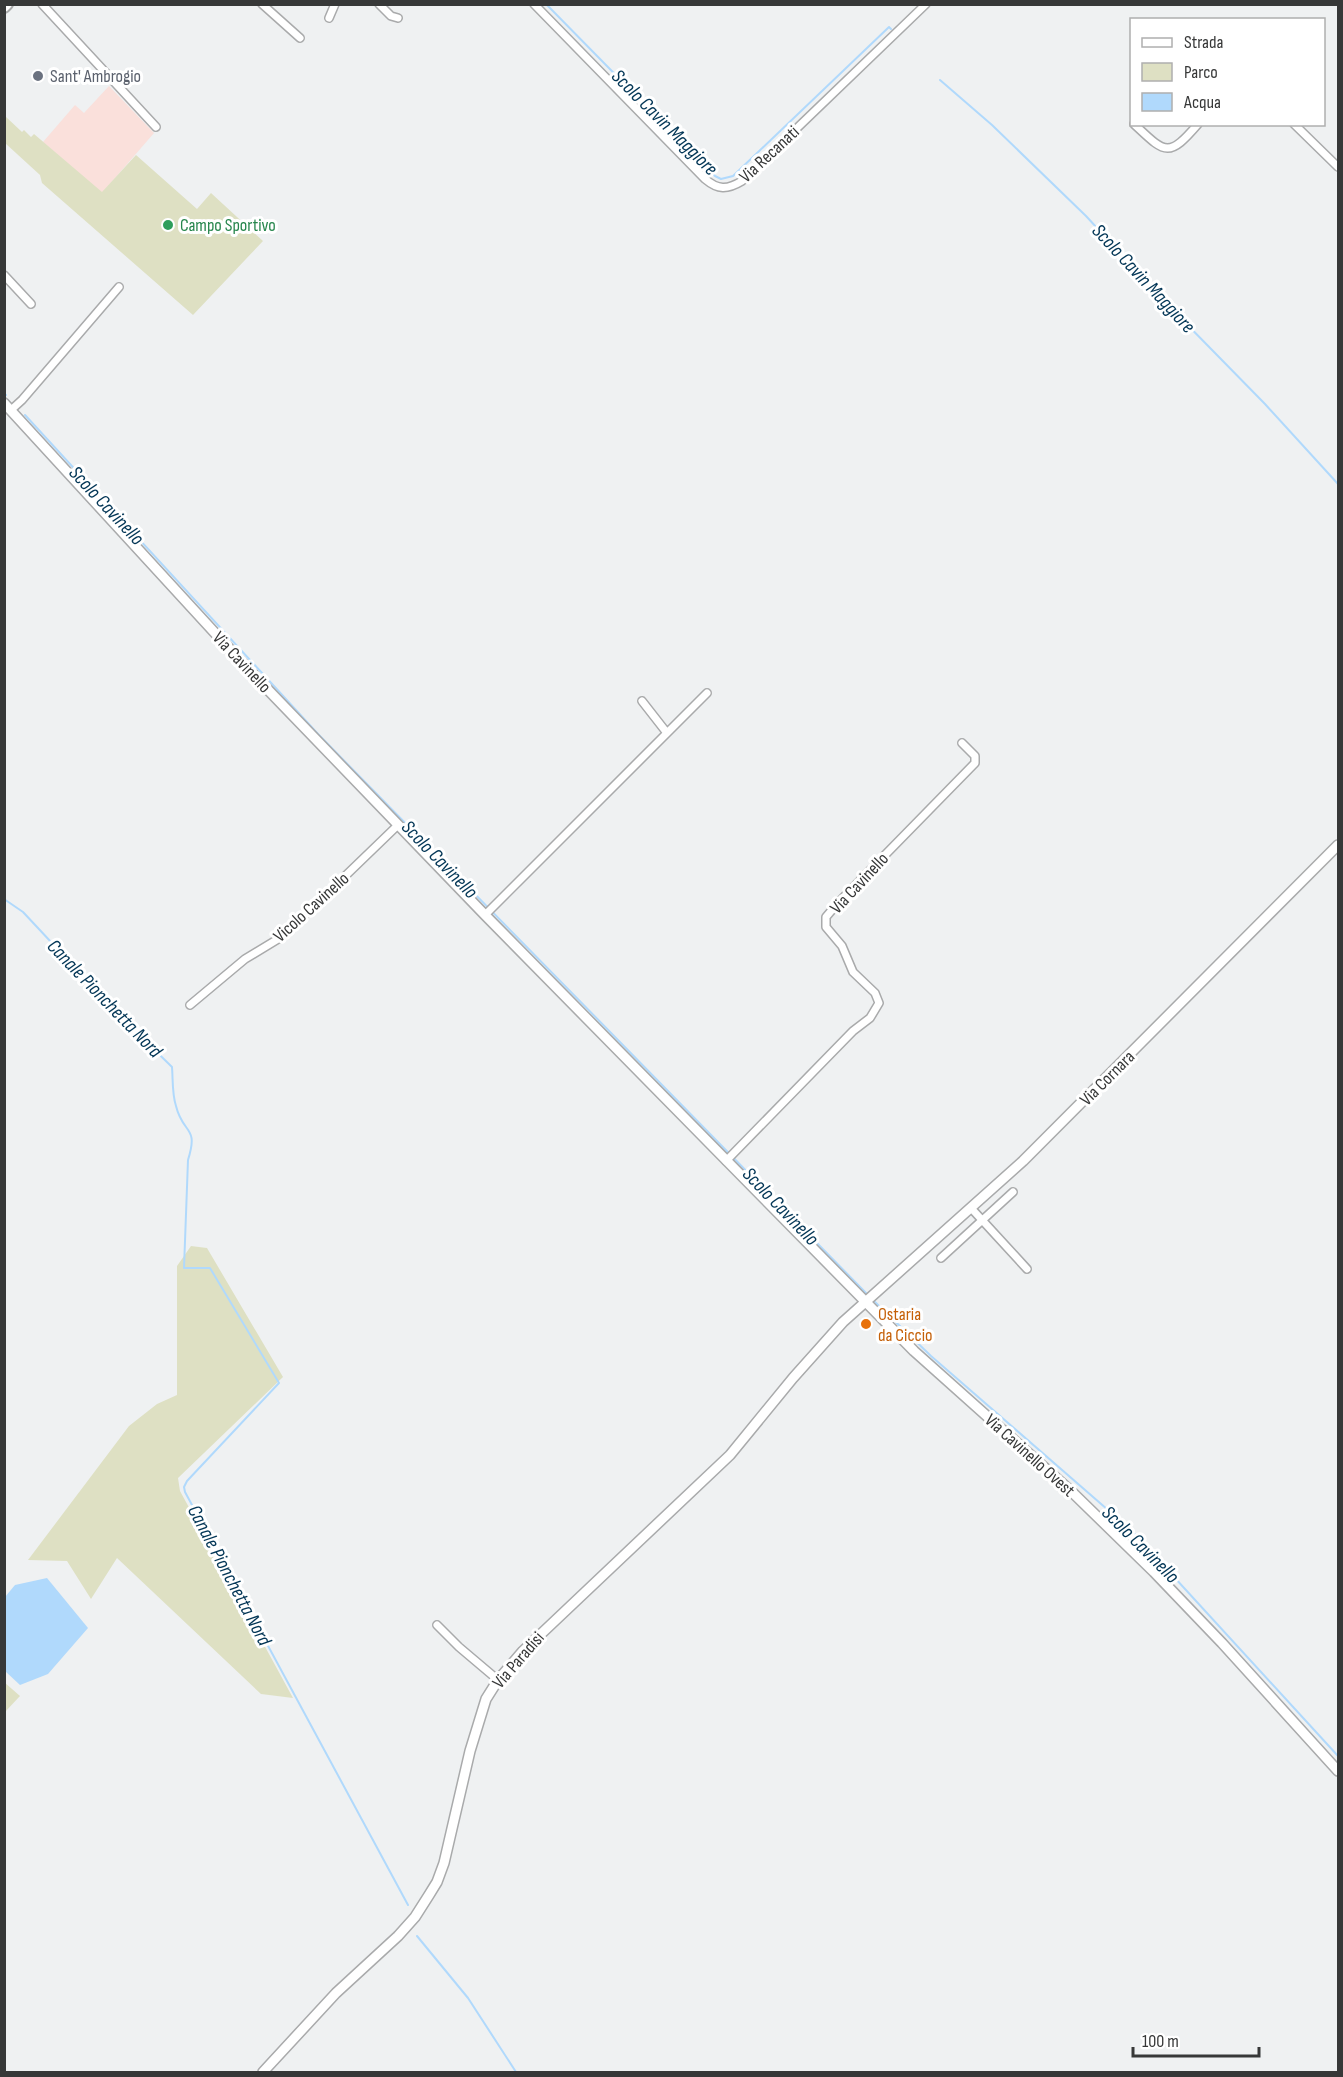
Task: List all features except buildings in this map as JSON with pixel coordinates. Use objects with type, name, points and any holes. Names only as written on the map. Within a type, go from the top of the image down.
[{"type":"street","points":[[42,4],[156,127]]},
{"type":"street","points":[[262,4],[300,38]]},
{"type":"street","points":[[329,18],[335,4]]},
{"type":"street","points":[[379,4],[391,16],[398,18]]},
{"type":"street","name":"Via Recanati","points":[[534,4],[705,179],[720,188],[732,187],[742,181],[926,4]]},
{"type":"street","points":[[1136,126],[1155,144],[1171,149],[1181,144],[1196,126]]},
{"type":"street","points":[[1296,126],[1338,167]]},
{"type":"street","points":[[4,275],[31,304]]},
{"type":"street","points":[[8,407],[29,391],[119,287]]},
{"type":"street","name":"Via Cavinello","points":[[8,407],[241,661],[398,825],[489,911],[730,1158],[865,1301]]},
{"type":"street","points":[[489,911],[707,693]]},
{"type":"street","points":[[642,701],[667,733]]},
{"type":"street","name":"Via Cavinello","points":[[730,1158],[853,1031],[870,1017],[879,1003],[875,993],[853,972],[842,946],[826,927],[826,917],[975,763],[975,756],[962,743]]},
{"type":"street","name":"Vicolo Cavinello","points":[[190,1005],[245,959],[283,936],[398,825]]},
{"type":"street","name":"Via Cornara","points":[[865,1301],[971,1208],[1056,1128],[1338,845]]},
{"type":"street","points":[[941,1258],[1013,1192]]},
{"type":"street","points":[[971,1208],[1027,1269]]},
{"type":"street","name":"Via Paradisi","points":[[263,2073],[336,1993],[398,1936],[415,1917],[437,1882],[444,1863],[479,1719],[486,1699],[498,1680],[529,1644],[730,1455],[820,1346],[865,1301]]},
{"type":"street","name":"Via Cavinello Ovest","points":[[865,1301],[922,1358],[1073,1492],[1154,1572],[1338,1771]]},
{"type":"street","points":[[437,1625],[498,1680]]},
{"type":"shaded area","points":[[109,86],[154,133],[102,193],[43,142],[75,105],[84,113]]},
{"type":"green space","name":"Campo Sportivo","points":[[5,116],[22,132],[24,130],[31,137],[34,134],[102,192],[136,155],[197,209],[211,193],[263,241],[193,315],[42,183],[40,175],[5,143]]},
{"type":"green space","points":[[191,1246],[207,1248],[283,1377],[178,1478],[180,1491],[293,1698],[261,1694],[117,1558],[91,1599],[67,1561],[28,1560],[129,1426],[157,1404],[177,1395],[177,1266]]},
{"type":"green space","points":[[4,1682],[20,1696],[5,1712],[4,1712]]},
{"type":"water","points":[[47,1578],[88,1628],[48,1674],[20,1685],[5,1671],[5,1597],[15,1585]]},
{"type":"waterway","name":"Scolo Cavin Maggiore","points":[[546,4],[715,176],[721,179],[733,176],[889,27],[891,29]]},
{"type":"waterway","name":"Scolo Cavin Maggiore","points":[[940,80],[992,125],[1086,216],[1338,484]]},
{"type":"waterway","name":"Scolo Cavinello","points":[[25,415],[318,734],[866,1293]]},
{"type":"waterway","name":"Canale Pionchetta Nord","points":[[4,899],[23,912],[122,1018],[172,1067],[175,1101],[192,1141],[188,1160],[184,1268],[210,1268],[279,1383],[187,1481],[184,1487],[185,1492],[408,1905]]},
{"type":"waterway","name":"Scolo Cavinello","points":[[874,1301],[931,1356],[1131,1530],[1338,1756]]},
{"type":"waterway","name":"Canale Pionchetta Nord","points":[[417,1936],[468,1998],[516,2072]]},
{"type":"place","name":"Sant' Ambrogio","points":[[38,76]]},
{"type":"place","name":"Campo Sportivo","points":[[168,225]]},
{"type":"place","name":"Ostaria da Ciccio","points":[[866,1324]]}]
